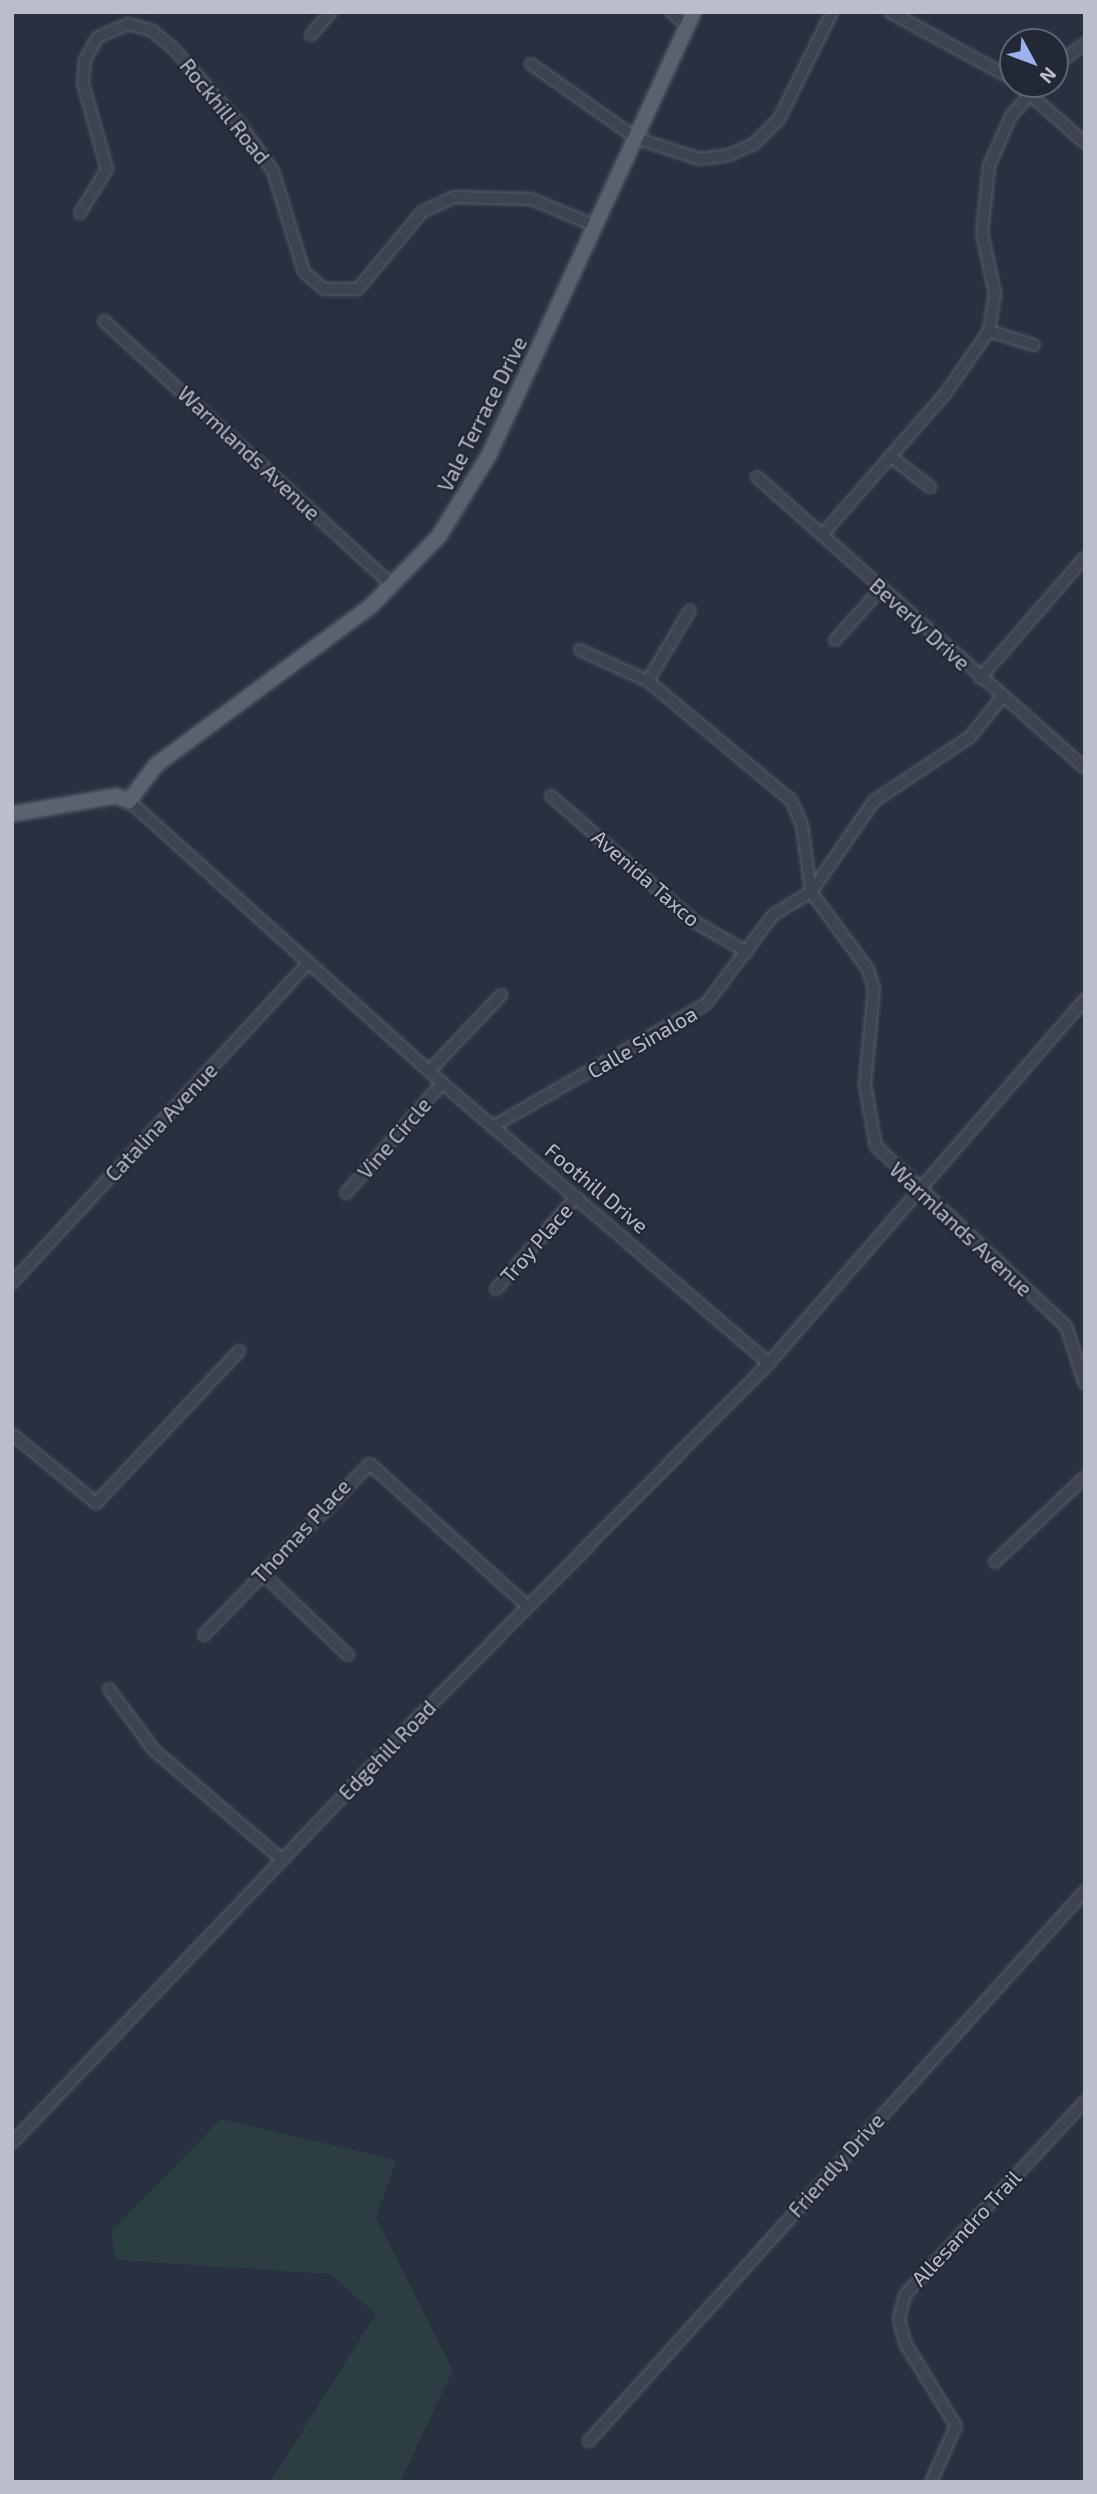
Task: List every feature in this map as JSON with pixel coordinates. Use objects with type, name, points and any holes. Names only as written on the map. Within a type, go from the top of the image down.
[{"type":"main road","name":"Vale Terrace Drive","points":[[129,801],[156,765],[393,586],[439,536],[477,480],[691,19]]},
{"type":"main road","points":[[12,814],[116,796],[129,801]]},
{"type":"street","points":[[311,36],[331,12]]},
{"type":"street","points":[[671,12],[691,19]]},
{"type":"street","points":[[531,64],[564,81],[636,138],[700,159],[754,144],[779,118],[832,12]]},
{"type":"street","points":[[890,12],[999,71]]},
{"type":"street","name":"Rockhill Road","points":[[80,213],[107,169],[83,83],[85,60],[97,37],[128,24],[151,30],[173,48],[239,123],[273,171],[304,272],[324,289],[341,293],[364,285],[422,212],[454,197],[531,199],[596,226]]},
{"type":"street","points":[[1069,55],[1085,43]]},
{"type":"street","points":[[822,535],[890,456],[989,331],[995,294],[982,233],[989,166],[1011,116],[1027,98]]},
{"type":"street","points":[[1034,98],[1085,143]]},
{"type":"street","name":"Warmlands Avenue","points":[[104,321],[393,586]]},
{"type":"street","points":[[989,331],[1034,345]]},
{"type":"street","points":[[890,456],[930,487]]},
{"type":"street","name":"Beverly Drive","points":[[757,477],[1002,698],[1085,768]]},
{"type":"street","points":[[980,678],[1085,557]]},
{"type":"street","points":[[835,640],[881,589]]},
{"type":"street","points":[[648,681],[690,610]]},
{"type":"street","name":"Warmlands Avenue","points":[[580,650],[648,681],[791,800],[802,825],[811,892],[868,969],[874,989],[866,1057],[868,1126],[885,1159],[1066,1326],[1085,1384]]},
{"type":"street","name":"Calle Sinaloa","points":[[492,1127],[691,1015],[747,951],[774,915],[811,892],[873,801],[970,737],[1002,698]]},
{"type":"street","name":"Avenida Taxco","points":[[551,796],[695,922],[747,951]]},
{"type":"street","name":"Foothill Drive","points":[[129,801],[429,1072],[769,1363]]},
{"type":"street","name":"Catalina Avenue","points":[[12,1283],[309,962]]},
{"type":"street","points":[[429,1072],[501,995]]},
{"type":"street","points":[[769,1363],[1085,999]]},
{"type":"street","name":"Vine Circle","points":[[346,1193],[442,1083]]},
{"type":"street","name":"Troy Place","points":[[496,1289],[576,1197]]},
{"type":"street","points":[[12,1434],[96,1503],[239,1351]]},
{"type":"street","name":"Edgehill Road","points":[[12,2143],[281,1859],[769,1363]]},
{"type":"street","name":"Thomas Place","points":[[204,1635],[370,1464],[527,1606]]},
{"type":"street","points":[[995,1562],[1085,1476]]},
{"type":"street","points":[[262,1573],[348,1655]]},
{"type":"street","points":[[109,1689],[154,1750],[281,1859]]},
{"type":"street","name":"Friendly Drive","points":[[589,2441],[1085,1891]]},
{"type":"street","name":"Allesandro Trail","points":[[931,2482],[956,2426],[905,2343],[899,2319],[905,2295],[1085,2101]]},
{"type":"shaded area","points":[[221,2119],[396,2160],[376,2218],[453,2370],[400,2482],[270,2482],[376,2314],[330,2274],[116,2260],[111,2232]]}]
